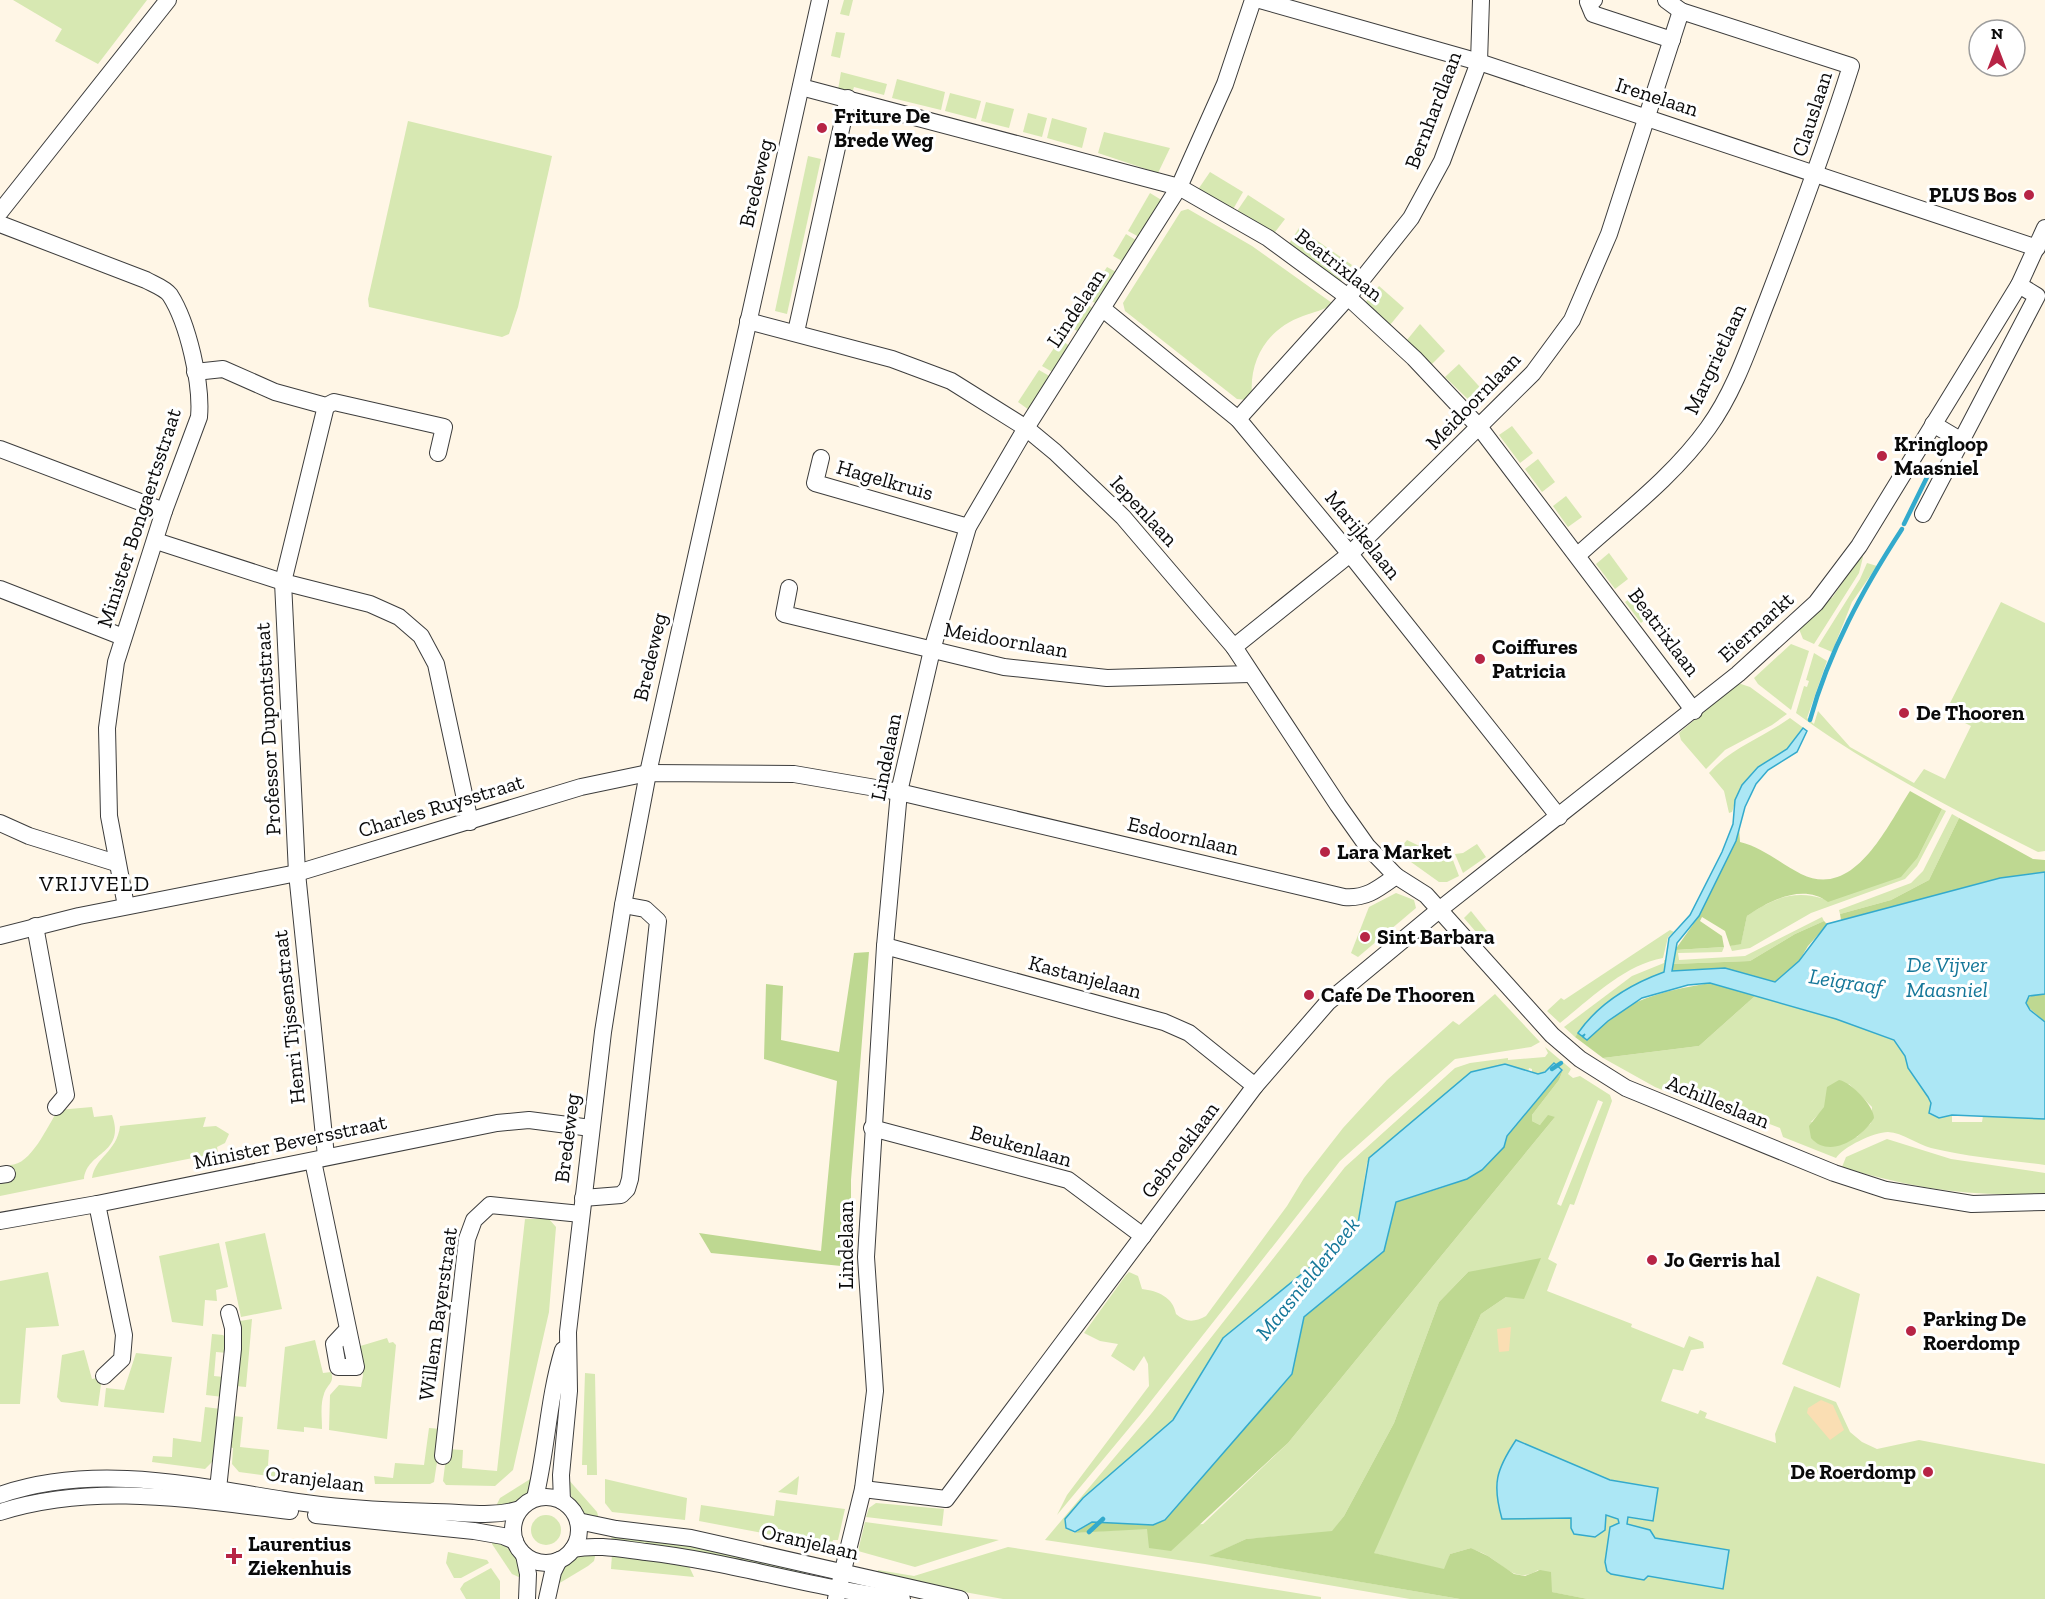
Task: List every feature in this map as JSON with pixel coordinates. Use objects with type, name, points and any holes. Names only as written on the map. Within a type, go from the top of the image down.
[{"type":"street","points":[[0,212],[168,0]]},
{"type":"street","name":"Bredeweg","points":[[562,1501],[561,1475],[569,1391],[568,1332],[591,1128],[623,905],[648,773],[820,0]]},
{"type":"street","name":"Lindelaan","points":[[839,1587],[863,1489],[875,1391],[866,1257],[872,1128],[885,946],[900,792],[932,650],[968,527],[1026,428],[1179,187],[1225,84],[1253,0]]},
{"type":"street","name":"Irenelaan","points":[[1260,0],[1479,62],[1816,175],[2042,236]]},
{"type":"street","name":"Bernhardlaan","points":[[1238,419],[1348,297],[1411,218],[1442,161],[1479,62],[1481,0]]},
{"type":"street","name":"Clauslaan","points":[[1666,0],[1681,11],[1851,66],[1816,175]]},
{"type":"street","points":[[1591,1],[1593,14],[1672,40]]},
{"type":"street","points":[[1647,118],[1681,11]]},
{"type":"street","name":"Beatrixlaan","points":[[801,87],[1179,187],[1268,238],[1348,297],[1414,358],[1480,428],[1694,711]]},
{"type":"street","points":[[796,332],[848,98]]},
{"type":"street","name":"Meidoornlaan","points":[[1234,647],[1350,554],[1480,428],[1533,373],[1572,320],[1609,234],[1647,118]]},
{"type":"street","name":"Margrietlaan","points":[[1578,555],[1676,466],[1722,407],[1747,351],[1816,175]]},
{"type":"street","name":"Minister Bongaertsstraat","points":[[0,224],[136,276],[168,293],[187,336],[195,372],[200,401],[199,417],[164,511],[123,637],[116,662],[107,728],[109,816],[116,863],[126,906]]},
{"type":"street","name":"Eiermarkt","points":[[1559,817],[1694,711],[1778,640],[1816,603],[1859,546],[2019,285],[2042,236]]},
{"type":"street","points":[[1923,514],[2037,296],[2019,285]]},
{"type":"street","name":"Marijkelaan","points":[[1103,309],[1238,419],[1350,554],[1559,817]]},
{"type":"street","name":"Iepenlaan","points":[[748,321],[892,359],[951,381],[1026,428],[1123,517],[1234,647],[1355,830],[1396,876]]},
{"type":"street","points":[[195,372],[223,369],[275,392],[326,406],[334,402],[444,427],[438,453]]},
{"type":"street","name":"Professor Dupontstraat","points":[[297,873],[283,582],[326,406]]},
{"type":"street","points":[[1933,424],[1960,440]]},
{"type":"street","points":[[0,449],[164,511]]},
{"type":"street","name":"Hagelkruis","points":[[821,458],[815,483],[968,527]]},
{"type":"street","points":[[156,541],[283,582],[370,604],[399,617],[421,636],[436,664],[470,822]]},
{"type":"street","name":"Meidoornlaan","points":[[789,588],[784,614],[1005,667],[1107,678],[1250,674]]},
{"type":"street","points":[[0,589],[123,637]]},
{"type":"street","name":"Charles Ruysstraat","points":[[0,936],[126,906],[297,873],[581,787],[648,773],[794,774],[900,792]]},
{"type":"street","name":"Esdoornlaan","points":[[900,792],[1344,897],[1358,898],[1370,894],[1396,876]]},
{"type":"street","name":"Gebroeklaan","points":[[863,1489],[946,1499],[1256,1086],[1328,1002],[1439,910],[1559,817]]},
{"type":"street","points":[[0,823],[29,836],[116,863]]},
{"type":"street","name":"Henri Tijssenstraat","points":[[297,873],[320,1159],[348,1329]]},
{"type":"street","points":[[1396,876],[1426,896],[1439,910]]},
{"type":"street","name":"Willem Bayerstraat","points":[[443,1456],[467,1239],[474,1220],[490,1205],[582,1206],[621,1195],[627,1189],[630,1179],[658,921],[645,909],[623,905]]},
{"type":"street","name":"Achilleslaan","points":[[1439,910],[1552,1035],[1580,1059],[1626,1088],[1811,1164],[1886,1190],[1972,1204],[2045,1202]]},
{"type":"street","points":[[35,926],[66,1095],[56,1107]]},
{"type":"street","name":"Kastanjelaan","points":[[885,946],[1164,1022],[1189,1033],[1256,1086]]},
{"type":"street","name":"Minister Beversstraat","points":[[0,1220],[97,1204],[497,1123],[529,1120],[591,1128]]},
{"type":"street","name":"Beukenlaan","points":[[872,1128],[1068,1180],[1143,1236]]},
{"type":"street","points":[[97,1204],[124,1335],[122,1359],[105,1376]]},
{"type":"street","points":[[218,1489],[233,1349],[233,1328],[229,1312]]},
{"type":"street","name":"Bredeweg","points":[[535,1498],[541,1473],[552,1385],[568,1332]]},
{"type":"street","name":"Oranjelaan","points":[[0,1495],[55,1482],[106,1486],[218,1489],[285,1500],[402,1512],[497,1514],[520,1509]]},
{"type":"street","name":"Oranjelaan","points":[[0,1512],[45,1499],[106,1486],[130,1494],[396,1525],[474,1531],[519,1548]]},
{"type":"street","points":[[527,1599],[528,1574],[513,1525],[520,1509],[535,1498],[549,1497],[562,1501],[578,1521],[579,1531],[573,1549],[560,1560],[553,1572],[547,1599]]},
{"type":"street","name":"Oranjelaan","points":[[578,1521],[616,1529],[691,1538],[839,1587],[960,1599]]},
{"type":"street","name":"Oranjelaan","points":[[573,1549],[600,1546],[682,1556],[902,1599]]},
{"type":"street","points":[[519,1548],[541,1562],[560,1560]]},
{"type":"green space","points":[[13,0],[147,0],[98,64],[55,41],[62,29]]},
{"type":"green space","points":[[844,0],[853,0],[849,16],[840,14]]},
{"type":"green space","points":[[836,32],[845,33],[840,58],[831,56]]},
{"type":"green space","points":[[841,72],[887,84],[884,95],[854,87],[852,93],[838,90]]},
{"type":"green space","points":[[897,79],[945,92],[941,110],[892,98]]},
{"type":"green space","points":[[950,93],[981,101],[976,119],[945,111]]},
{"type":"green space","points":[[986,102],[1014,109],[1009,128],[981,121]]},
{"type":"green space","points":[[1028,113],[1047,118],[1042,137],[1023,132]]},
{"type":"green space","points":[[1052,118],[1087,128],[1082,148],[1047,138]]},
{"type":"green space","points":[[408,121],[552,156],[518,307],[509,334],[502,337],[369,307],[368,299]]},
{"type":"green space","points":[[1104,132],[1170,148],[1158,173],[1098,153]]},
{"type":"green space","points":[[808,156],[821,159],[787,314],[775,311]]},
{"type":"green space","points":[[1210,172],[1243,192],[1232,211],[1197,191]]},
{"type":"green space","points":[[1150,193],[1163,201],[1141,238],[1128,231]]},
{"type":"green space","points":[[1248,195],[1285,219],[1272,236],[1235,214]]},
{"type":"green space","points":[[1188,209],[1252,246],[1332,303],[1322,310],[1291,321],[1271,337],[1258,357],[1252,381],[1252,395],[1246,400],[1237,399],[1125,311],[1123,303],[1181,211]]},
{"type":"green space","points":[[1299,228],[1352,265],[1339,284],[1287,247]]},
{"type":"green space","points":[[1126,234],[1139,242],[1126,263],[1113,256]]},
{"type":"green space","points":[[1107,267],[1118,273],[1098,305],[1087,298]]},
{"type":"green space","points":[[1379,286],[1404,308],[1390,325],[1365,303]]},
{"type":"green space","points":[[1084,302],[1095,310],[1080,333],[1069,326]]},
{"type":"green space","points":[[1420,324],[1445,351],[1432,364],[1407,340]]},
{"type":"green space","points":[[1060,339],[1071,347],[1054,373],[1042,366]]},
{"type":"green space","points":[[1459,364],[1486,394],[1474,405],[1445,377]]},
{"type":"green space","points":[[1039,370],[1051,377],[1029,410],[1018,402]]},
{"type":"green space","points":[[1512,426],[1533,453],[1520,463],[1499,435]]},
{"type":"green space","points":[[1538,459],[1555,482],[1542,492],[1525,469]]},
{"type":"green space","points":[[1566,496],[1582,517],[1568,527],[1553,506]]},
{"type":"green space","points":[[1609,553],[1628,579],[1615,589],[1596,564]]},
{"type":"green space","points":[[1861,555],[1863,557],[1859,573],[1814,644],[1803,639],[1799,629],[1829,596],[1832,598]]},
{"type":"green space","points":[[1867,563],[1877,566],[1852,602],[1832,652],[1818,646],[1860,579]]},
{"type":"green space","points":[[1639,592],[1654,612],[1641,623],[1625,602]]},
{"type":"green space","points":[[2001,602],[2045,623],[2045,851],[2038,852],[1914,787],[1854,752],[1796,713],[1804,686],[1807,687],[1809,681],[1806,680],[1814,653],[1827,661],[1807,718],[1814,724],[1818,711],[1850,747],[1914,783],[1924,769],[1945,779],[1971,726],[1945,713]]},
{"type":"green space","points":[[1791,644],[1809,651],[1791,710],[1758,684],[1754,678]]},
{"type":"green space","points":[[1738,683],[1750,687],[1787,714],[1772,725],[1725,750],[1706,769],[1681,740],[1679,733]]},
{"type":"green space","points":[[1790,718],[1803,727],[1787,749],[1752,773],[1738,793],[1732,812],[1729,813],[1724,791],[1709,773],[1737,749]]},
{"type":"green space","points":[[1910,791],[1942,809],[1918,857],[1901,877],[1828,902],[1808,894],[1786,896],[1775,900],[1747,916],[1741,944],[1730,946],[1725,931],[1702,917],[1700,921],[1722,936],[1724,947],[1675,950],[1699,916],[1739,828],[1740,842],[1764,852],[1801,874],[1820,879],[1837,877],[1852,869],[1866,856]]},
{"type":"green space","points":[[1942,809],[1946,811],[1917,866],[1905,879],[1811,913],[1750,948],[1732,951],[1730,946],[1741,943],[1747,916],[1765,905],[1784,897],[1793,896],[1803,895],[1824,899],[1918,857]]},
{"type":"green space","points":[[1952,814],[1959,818],[1929,880],[1891,900],[1840,914],[1839,910],[1911,883],[1923,871]]},
{"type":"green space","points":[[1959,818],[2033,859],[2045,860],[2045,872],[2000,878],[1841,920],[1840,914],[1891,900],[1929,880]]},
{"type":"green space","points":[[1407,840],[1444,858],[1451,855],[1459,876],[1447,882],[1439,882],[1397,852]]},
{"type":"green space","points":[[1477,844],[1486,857],[1463,873],[1455,854],[1463,853]]},
{"type":"green space","points":[[1396,893],[1414,900],[1416,908],[1358,957],[1351,953],[1369,907]]},
{"type":"green space","points":[[1471,911],[1495,941],[1488,946],[1464,918]]},
{"type":"green space","points":[[1822,917],[1824,921],[1795,934],[1750,961],[1672,964],[1675,950],[1724,947],[1722,952],[1678,953],[1679,960],[1745,956]]},
{"type":"green space","points":[[1824,921],[1827,924],[1808,946],[1799,961],[1775,982],[1725,968],[1672,971],[1672,964],[1750,961],[1795,934]]},
{"type":"green space","points":[[1670,930],[1674,932],[1668,937],[1663,958],[1621,975],[1560,1023],[1547,1011],[1561,998],[1564,1000]]},
{"type":"green space","points":[[869,952],[851,1180],[851,1267],[711,1253],[699,1233],[821,1251],[837,1081],[764,1059],[766,984],[783,986],[781,1040],[839,1052],[854,953]]},
{"type":"green space","points":[[1666,960],[1664,972],[1608,1002],[1575,1037],[1564,1027],[1632,976],[1664,963]]},
{"type":"green space","points":[[1710,983],[1755,996],[1699,1046],[1603,1058],[1575,1037],[1578,1033],[1587,1040],[1613,1015],[1643,1000],[1659,994]]},
{"type":"green space","points":[[1495,994],[1540,1042],[1531,1047],[1455,1059],[1340,1161],[1140,1415],[1057,1515],[1067,1495],[1149,1386],[1148,1364],[1144,1356],[1134,1371],[1111,1356],[1118,1344],[1100,1341],[1084,1333],[1126,1275],[1129,1272],[1138,1276],[1142,1289],[1154,1291],[1168,1299],[1176,1314],[1183,1319],[1194,1320],[1206,1316],[1287,1206],[1304,1178],[1343,1128],[1387,1080],[1453,1021],[1459,1025]]},
{"type":"green space","points":[[2034,994],[2045,994],[2045,1022],[2027,1006],[2027,999]]},
{"type":"green space","points":[[1755,996],[1836,1019],[1894,1040],[1905,1056],[1908,1068],[1931,1103],[1929,1114],[1939,1118],[1952,1115],[1952,1122],[1982,1122],[1983,1116],[2045,1119],[2045,1165],[1945,1151],[1888,1132],[1859,1141],[1845,1149],[1836,1158],[1783,1137],[1780,1128],[1707,1100],[1699,1105],[1655,1087],[1603,1058],[1699,1046]],"holes":[[[1849,1084],[1872,1107],[1871,1123],[1857,1137],[1811,1122]]]},
{"type":"green space","points":[[1545,1047],[1571,1069],[1568,1074],[1573,1078],[1580,1076],[1610,1095],[1612,1101],[1574,1205],[1570,1204],[1548,1259],[1557,1264],[1547,1291],[1632,1324],[1631,1327],[1684,1348],[1689,1336],[1703,1342],[1704,1348],[1691,1350],[1683,1371],[1673,1369],[1661,1401],[1698,1414],[1700,1410],[1707,1413],[1705,1418],[1776,1443],[1775,1434],[1794,1386],[1836,1402],[1850,1432],[1862,1442],[1877,1449],[1919,1440],[2045,1464],[2045,1599],[1588,1599],[1551,1592],[1538,1570],[1530,1574],[1517,1574],[1471,1548],[1450,1554],[1445,1570],[1373,1553],[1481,1314],[1506,1297],[1468,1272],[1439,1302],[1394,1423],[1344,1516],[1332,1532],[1246,1539],[1210,1556],[1460,1599],[1410,1599],[1205,1564],[1045,1540],[1151,1414],[1345,1167],[1455,1068],[1470,1063],[1508,1058],[1508,1060],[1545,1057],[1548,1053]],"holes":[[[1505,1063],[1508,1067],[1528,1072],[1529,1068],[1532,1069],[1532,1073],[1542,1073],[1554,1063],[1563,1070],[1559,1080],[1532,1115],[1532,1121],[1540,1125],[1555,1117],[1288,1443],[1203,1524],[1075,1533],[1065,1528],[1065,1520],[1069,1514],[1173,1420],[1223,1338],[1357,1229],[1367,1163],[1373,1155],[1471,1072],[1504,1066]],[[1598,1100],[1603,1102],[1561,1206],[1557,1204]]]},
{"type":"green space","points":[[1563,1070],[1559,1080],[1532,1115],[1532,1121],[1540,1125],[1548,1115],[1555,1117],[1288,1443],[1171,1551],[1149,1548],[1147,1529],[1075,1533],[1092,1522],[1153,1525],[1165,1520],[1292,1374],[1304,1317],[1384,1251],[1396,1202],[1460,1181],[1488,1163],[1507,1136]]},
{"type":"green space","points":[[1839,1080],[1850,1085],[1861,1095],[1870,1107],[1874,1118],[1862,1132],[1846,1143],[1827,1147],[1811,1138],[1809,1126],[1824,1107],[1827,1087]]},
{"type":"green space","points":[[92,1107],[94,1117],[112,1115],[115,1128],[114,1138],[92,1163],[84,1179],[0,1196],[0,1180],[12,1177],[10,1165],[25,1159],[32,1152],[58,1110]]},
{"type":"green space","points":[[206,1117],[203,1127],[216,1126],[229,1134],[225,1143],[217,1147],[218,1153],[92,1178],[97,1165],[115,1142],[120,1126]]},
{"type":"green space","points":[[1887,1139],[1951,1159],[2045,1173],[2045,1193],[1993,1194],[1942,1190],[1892,1181],[1842,1167],[1846,1157]]},
{"type":"green space","points":[[525,1219],[549,1219],[556,1227],[549,1312],[513,1470],[495,1486],[446,1485],[443,1481],[447,1449],[463,1450],[462,1468],[497,1471]]},
{"type":"green space","points":[[265,1233],[282,1309],[241,1317],[225,1242]]},
{"type":"green space","points":[[219,1243],[228,1287],[216,1290],[217,1301],[205,1300],[203,1326],[172,1322],[159,1256]]},
{"type":"green space","points":[[1541,1258],[1524,1299],[1506,1297],[1481,1314],[1374,1553],[1444,1569],[1450,1554],[1471,1548],[1488,1556],[1514,1574],[1525,1576],[1540,1570],[1551,1572],[1552,1592],[1588,1599],[1460,1599],[1209,1556],[1246,1539],[1332,1531],[1344,1516],[1394,1423],[1439,1302],[1468,1272]]},
{"type":"green space","points":[[48,1272],[59,1326],[26,1328],[20,1404],[0,1404],[0,1281]]},
{"type":"green space","points":[[1817,1276],[1860,1294],[1840,1388],[1782,1364]]},
{"type":"green space","points":[[252,1319],[246,1387],[235,1386],[240,1321]]},
{"type":"green space","points":[[212,1334],[223,1335],[229,1341],[228,1353],[216,1352],[214,1376],[224,1377],[223,1397],[206,1395]]},
{"type":"green space","points":[[387,1338],[389,1343],[393,1342],[396,1345],[387,1439],[329,1430],[330,1395],[339,1385],[361,1387],[363,1375],[357,1347]]},
{"type":"green space","points":[[315,1340],[323,1373],[331,1372],[332,1376],[323,1398],[322,1429],[304,1427],[304,1432],[277,1429],[285,1347]]},
{"type":"green space","points":[[84,1350],[92,1379],[102,1377],[98,1406],[61,1402],[57,1397],[62,1355]]},
{"type":"green space","points":[[136,1353],[172,1357],[164,1413],[104,1407],[106,1388],[124,1390]]},
{"type":"green space","points":[[585,1373],[595,1374],[597,1475],[587,1475],[587,1465],[582,1465]]},
{"type":"green space","points":[[205,1407],[221,1409],[218,1447],[214,1446],[212,1462],[205,1469],[152,1462],[153,1456],[172,1457],[173,1438],[201,1442]]},
{"type":"green space","points":[[233,1416],[243,1417],[240,1447],[269,1450],[268,1465],[275,1466],[276,1470],[285,1471],[284,1478],[239,1472],[232,1464],[233,1448],[229,1447]]},
{"type":"green space","points":[[429,1428],[442,1429],[434,1482],[430,1484],[375,1484],[374,1476],[393,1478],[395,1463],[424,1465]]},
{"type":"green space","points":[[535,1476],[530,1490],[521,1499],[495,1508],[500,1498]]},
{"type":"green space","points":[[799,1476],[797,1495],[778,1492]]},
{"type":"green space","points":[[568,1479],[597,1512],[599,1519],[585,1514],[576,1506]]},
{"type":"green space","points":[[605,1479],[687,1498],[685,1520],[612,1512],[605,1503]]},
{"type":"green space","points":[[776,1500],[845,1509],[838,1540],[833,1540],[831,1546],[699,1521],[701,1505],[774,1516]]},
{"type":"green space","points":[[876,1503],[944,1509],[942,1526],[866,1517],[869,1508]]},
{"type":"green space","points":[[546,1515],[557,1519],[561,1530],[557,1541],[546,1545],[535,1541],[531,1530],[535,1519]]},
{"type":"green space","points":[[865,1522],[999,1540],[915,1567],[858,1551]]},
{"type":"green space","points":[[612,1534],[690,1543],[806,1570],[804,1578],[611,1541]]},
{"type":"green space","points":[[492,1539],[505,1546],[513,1554],[523,1579],[512,1574],[492,1544]]},
{"type":"green space","points":[[1008,1547],[1321,1597],[1321,1599],[1003,1599],[876,1576],[878,1570],[914,1576]]},
{"type":"green space","points":[[448,1552],[487,1560],[489,1563],[461,1578],[454,1578],[446,1563]]},
{"type":"green space","points":[[596,1552],[594,1561],[558,1584],[563,1569],[570,1560]]},
{"type":"green space","points":[[612,1554],[688,1564],[694,1577],[611,1569]]},
{"type":"green space","points":[[491,1568],[500,1581],[500,1599],[466,1599],[460,1589],[464,1583]]},
{"type":"sand","points":[[1511,1327],[1509,1351],[1499,1352],[1497,1329]]},
{"type":"sand","points":[[1821,1400],[1833,1405],[1844,1430],[1830,1440],[1807,1413],[1808,1408]]},
{"type":"water","name":"De Vijver Maasniel","points":[[1803,728],[1807,731],[1797,752],[1768,770],[1756,784],[1745,807],[1736,841],[1699,916],[1677,943],[1672,971],[1725,968],[1775,982],[1799,961],[1827,924],[2000,878],[2045,872],[2045,994],[2029,996],[2026,1003],[2030,1010],[2045,1022],[2045,1119],[1952,1115],[1939,1118],[1929,1113],[1931,1103],[1908,1068],[1905,1056],[1894,1040],[1836,1019],[1710,983],[1688,985],[1642,998],[1608,1021],[1587,1040],[1583,1037],[1585,1034],[1582,1036],[1578,1033],[1596,1012],[1616,996],[1664,972],[1669,938],[1690,915],[1722,852],[1733,824],[1735,800],[1742,785],[1758,767],[1787,749]]},
{"type":"water","points":[[1554,1063],[1562,1070],[1507,1136],[1504,1147],[1482,1170],[1467,1179],[1396,1202],[1384,1251],[1304,1317],[1292,1374],[1165,1520],[1153,1525],[1092,1522],[1075,1532],[1066,1528],[1065,1519],[1083,1498],[1173,1420],[1223,1338],[1357,1229],[1369,1158],[1471,1072],[1505,1064],[1538,1074],[1545,1072]]},
{"type":"water","points":[[1516,1440],[1610,1480],[1658,1488],[1653,1521],[1628,1517],[1627,1524],[1650,1530],[1655,1538],[1729,1550],[1723,1589],[1648,1576],[1644,1580],[1611,1574],[1607,1571],[1605,1562],[1610,1527],[1619,1523],[1618,1519],[1606,1515],[1605,1530],[1595,1537],[1574,1534],[1571,1528],[1571,1518],[1502,1519],[1497,1496],[1498,1478],[1504,1460]]},
{"type":"waterway","name":"Maasnielderbeek","points":[[1904,524],[1932,467]]},
{"type":"waterway","name":"Maasnielderbeek","points":[[1810,720],[1837,645],[1874,574],[1902,529]]},
{"type":"waterway","name":"Maasnielderbeek","points":[[1552,1069],[1561,1063]]},
{"type":"waterway","name":"Maasnielderbeek","points":[[1089,1532],[1103,1519]]},
{"type":"place","name":"Friture De Brede Weg","points":[[822,128]]},
{"type":"place","name":"PLUS Bos","points":[[2029,195]]},
{"type":"place","name":"Kringloop Maasniel","points":[[1882,456]]},
{"type":"place","name":"Coiffures Patricia","points":[[1480,659]]},
{"type":"place","name":"De Thooren","points":[[1904,713]]},
{"type":"place","name":"Lara Market","points":[[1325,852]]},
{"type":"place","name":"Sint Barbara","points":[[1365,937]]},
{"type":"place","name":"Cafe De Thooren","points":[[1309,995]]},
{"type":"place","name":"Jo Gerris hal","points":[[1652,1260]]},
{"type":"place","name":"Parking De Roerdomp","points":[[1911,1331]]},
{"type":"place","name":"De Roerdomp","points":[[1928,1472]]},
{"type":"place","name":"Laurentius Ziekenhuis","points":[[234,1556]]},
{"type":"district","name":"VRIJVELD","points":[[95,883]]},
{"type":"water label","name":"Leigraaf","points":[[1846,981]]}]
